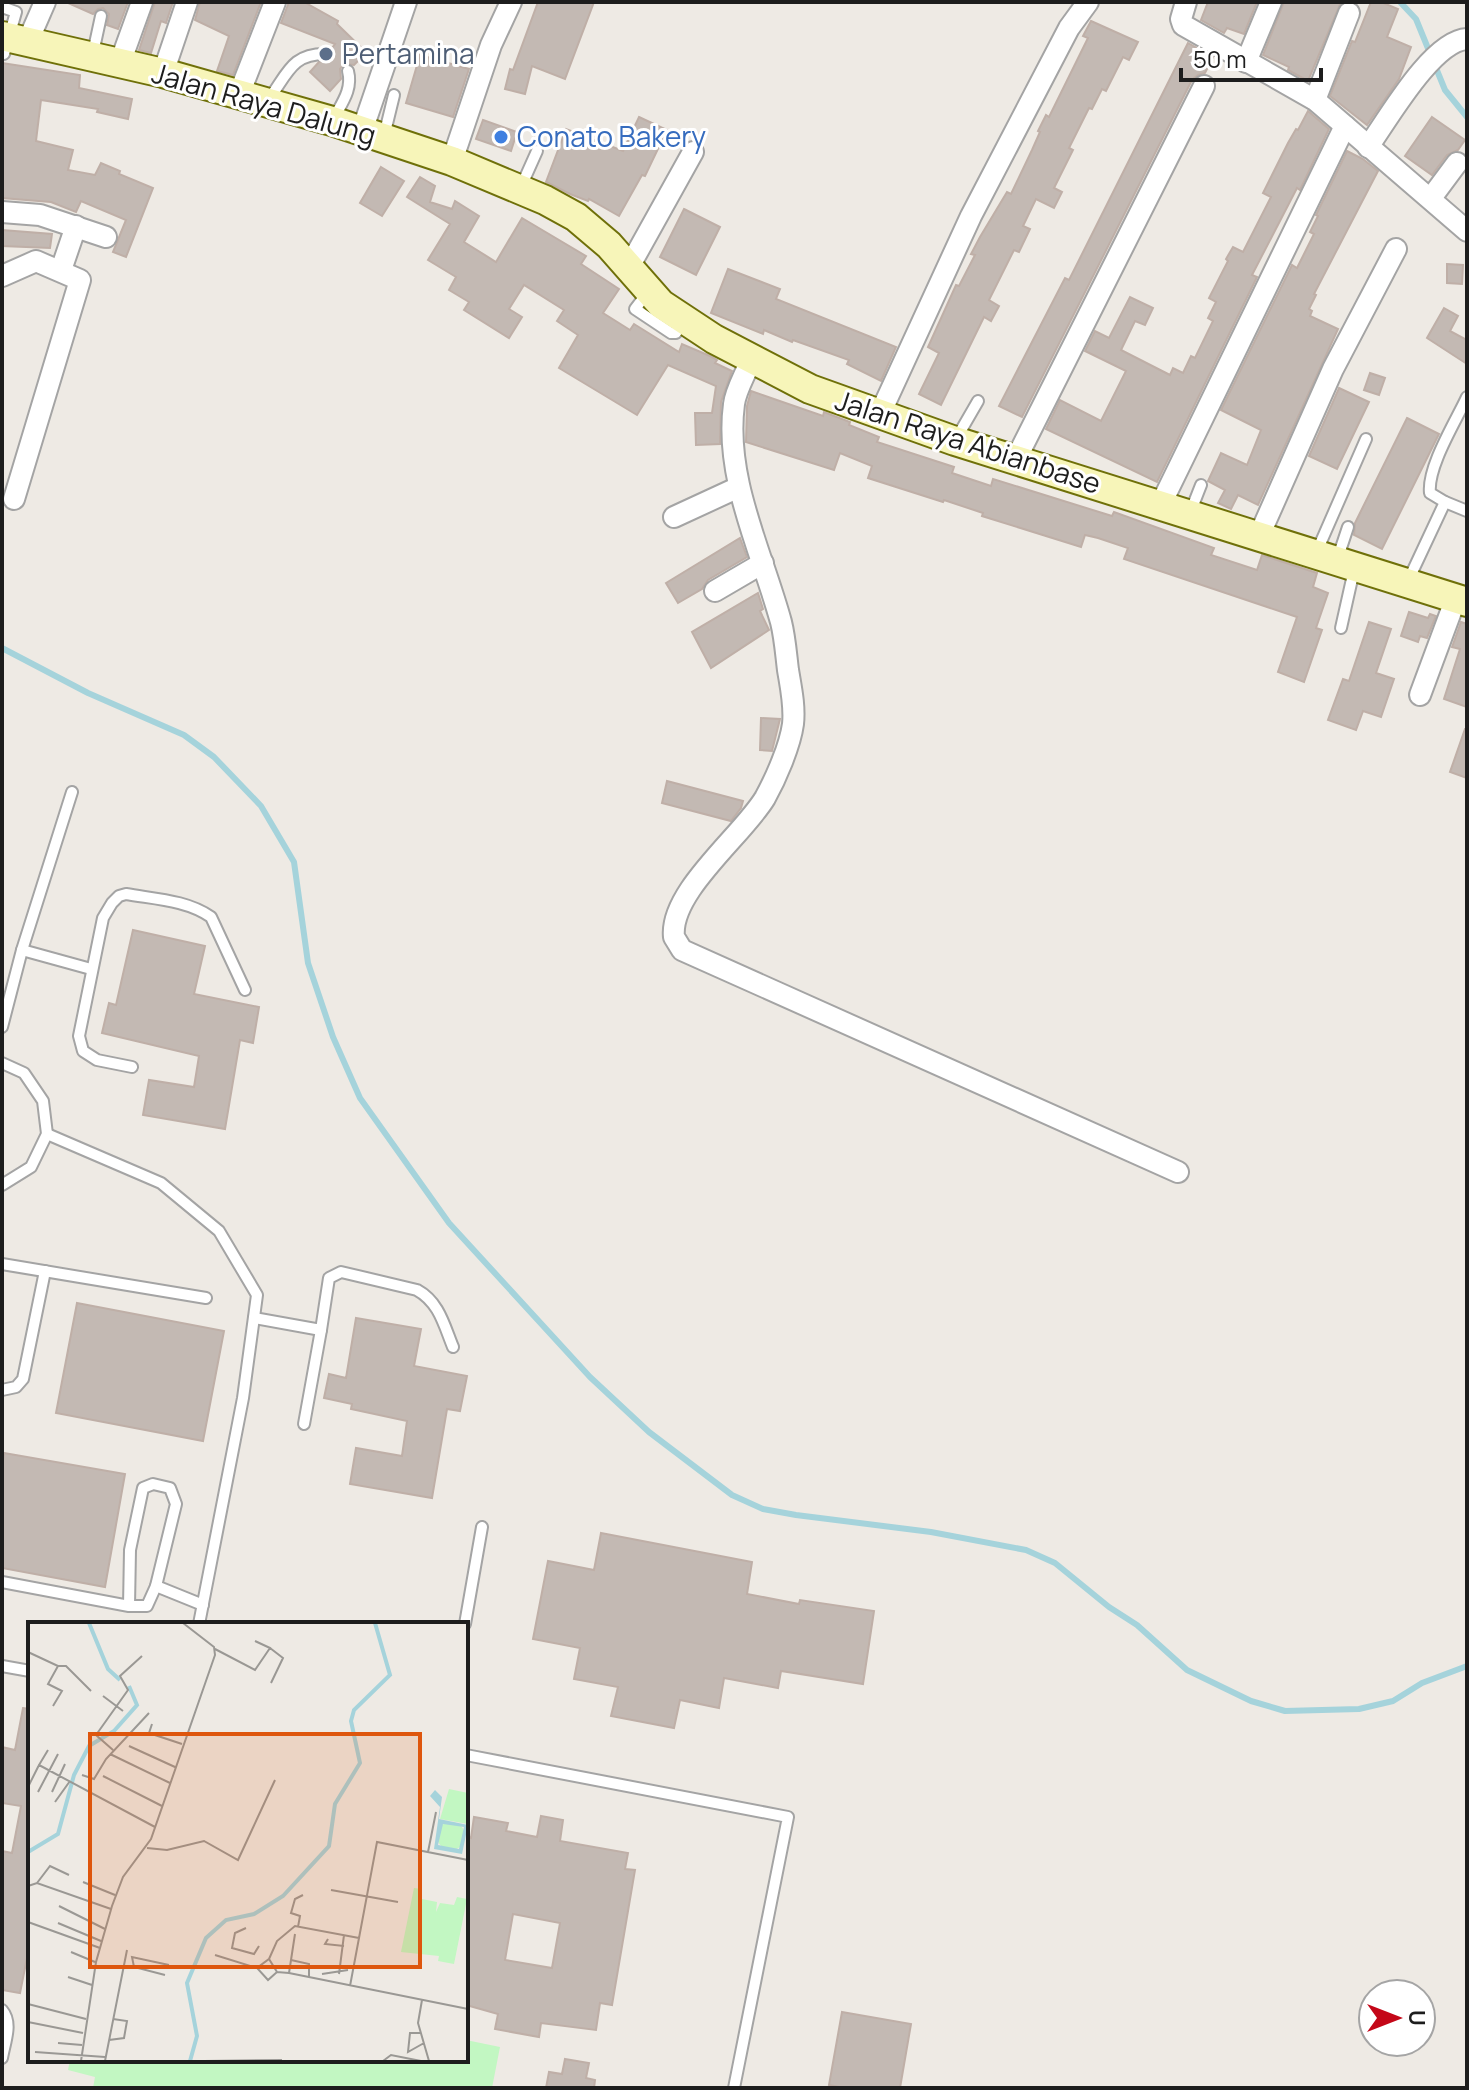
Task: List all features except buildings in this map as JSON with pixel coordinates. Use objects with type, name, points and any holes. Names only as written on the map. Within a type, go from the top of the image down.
[{"type":"main road","name":"Jalan Raya Dalung","points":[[13,30],[92,56],[332,121],[452,161],[520,189]]},
{"type":"main road","name":"Jalan Raya Abianbase","points":[[520,189],[587,225],[661,304],[683,321],[810,389],[955,441],[1461,600]]},
{"type":"street","points":[[13,30],[45,2]]},
{"type":"street","points":[[120,63],[142,2]]},
{"type":"street","points":[[163,73],[187,2]]},
{"type":"street","points":[[238,97],[275,2]]},
{"type":"street","points":[[373,135],[406,2]]},
{"type":"street","points":[[452,161],[486,57],[511,2]]},
{"type":"street","points":[[879,416],[971,216],[1069,28],[1088,2]]},
{"type":"street","points":[[1186,2],[1181,19],[1183,25],[1315,100],[1467,231]]},
{"type":"street","points":[[1246,62],[1271,2]]},
{"type":"street","points":[[1315,100],[1349,13]]},
{"type":"street","points":[[1368,147],[1423,70],[1451,43],[1467,39]]},
{"type":"street","points":[[1016,459],[1204,86]]},
{"type":"street","points":[[1160,506],[1345,126]]},
{"type":"street","points":[[629,267],[693,152]]},
{"type":"street","points":[[1431,198],[1457,163]]},
{"type":"street","points":[[2,212],[40,215],[106,237]]},
{"type":"street","points":[[61,270],[76,226]]},
{"type":"street","points":[[1259,536],[1333,369],[1396,249]]},
{"type":"street","points":[[2,276],[36,261],[80,280],[14,499]]},
{"type":"street","points":[[751,359],[734,402],[733,431],[739,487],[784,637],[793,704],[789,746],[765,797],[740,832],[718,852],[679,911],[673,931],[682,950],[1178,1172]]},
{"type":"street","points":[[674,517],[739,487]]},
{"type":"street","points":[[715,591],[763,563]]},
{"type":"street","points":[[1420,695],[1461,600]]},
{"type":"lane","points":[[2,7],[13,30]]},
{"type":"lane","points":[[92,56],[101,16]]},
{"type":"lane","points":[[266,104],[298,59],[309,53],[327,54]]},
{"type":"lane","points":[[332,121],[349,90],[351,80],[348,71]]},
{"type":"lane","points":[[373,135],[394,95]]},
{"type":"lane","points":[[520,189],[537,151]]},
{"type":"lane","points":[[1467,397],[1432,472],[1429,486],[1430,493],[1467,511]]},
{"type":"lane","points":[[955,441],[978,401]]},
{"type":"lane","points":[[1341,628],[1336,559],[1366,439]]},
{"type":"lane","points":[[1189,515],[1201,485]]},
{"type":"lane","points":[[1408,581],[1445,502]]},
{"type":"lane","points":[[1336,559],[1348,527]]},
{"type":"lane","points":[[2,1027],[22,950],[72,792]]},
{"type":"lane","points":[[132,1067],[97,1060],[83,1051],[79,1036],[103,918],[119,896],[126,894],[185,904],[211,917],[245,990]]},
{"type":"lane","points":[[22,950],[91,969]]},
{"type":"lane","points":[[2,1063],[24,1073],[43,1101],[47,1134],[31,1167],[2,1185]]},
{"type":"lane","points":[[47,1134],[161,1183],[219,1231],[257,1295],[243,1398],[199,1622]]},
{"type":"lane","points":[[2,1264],[206,1298]]},
{"type":"lane","points":[[2,1390],[16,1387],[23,1379],[45,1271]]},
{"type":"lane","points":[[304,1424],[329,1278],[341,1272],[417,1290],[428,1296],[436,1305],[453,1347]]},
{"type":"lane","points":[[254,1318],[321,1330]]},
{"type":"lane","points":[[2,1582],[129,1606],[141,1608],[147,1606],[156,1586],[176,1504],[170,1488],[153,1484],[143,1488],[133,1527],[129,1606]]},
{"type":"lane","points":[[465,1622],[482,1527]]},
{"type":"lane","points":[[156,1586],[203,1605]]},
{"type":"lane","points":[[2,1666],[28,1671]]},
{"type":"lane","points":[[468,1755],[788,1817],[734,2088]]},
{"type":"lane","points":[[2,2010],[9,2023],[2,2058]]},
{"type":"green space","points":[[468,2040],[500,2047],[492,2088],[93,2088],[95,2077],[68,2070],[70,2062],[468,2062]]},
{"type":"waterway","points":[[1400,2],[1416,19],[1445,90],[1467,117]]},
{"type":"waterway","points":[[2,648],[88,693],[184,735],[214,757],[261,806],[294,862],[308,963],[333,1037],[360,1098],[449,1223],[590,1377],[649,1432],[732,1495],[763,1509],[931,1532],[1026,1550],[1055,1563],[1109,1607],[1137,1625],[1187,1670],[1251,1701],[1285,1711],[1359,1709],[1393,1701],[1422,1683],[1467,1666]]},
{"type":"place","name":"Pertamina","points":[[326,54]]},
{"type":"place","name":"Conato Bakery","points":[[501,137]]}]
